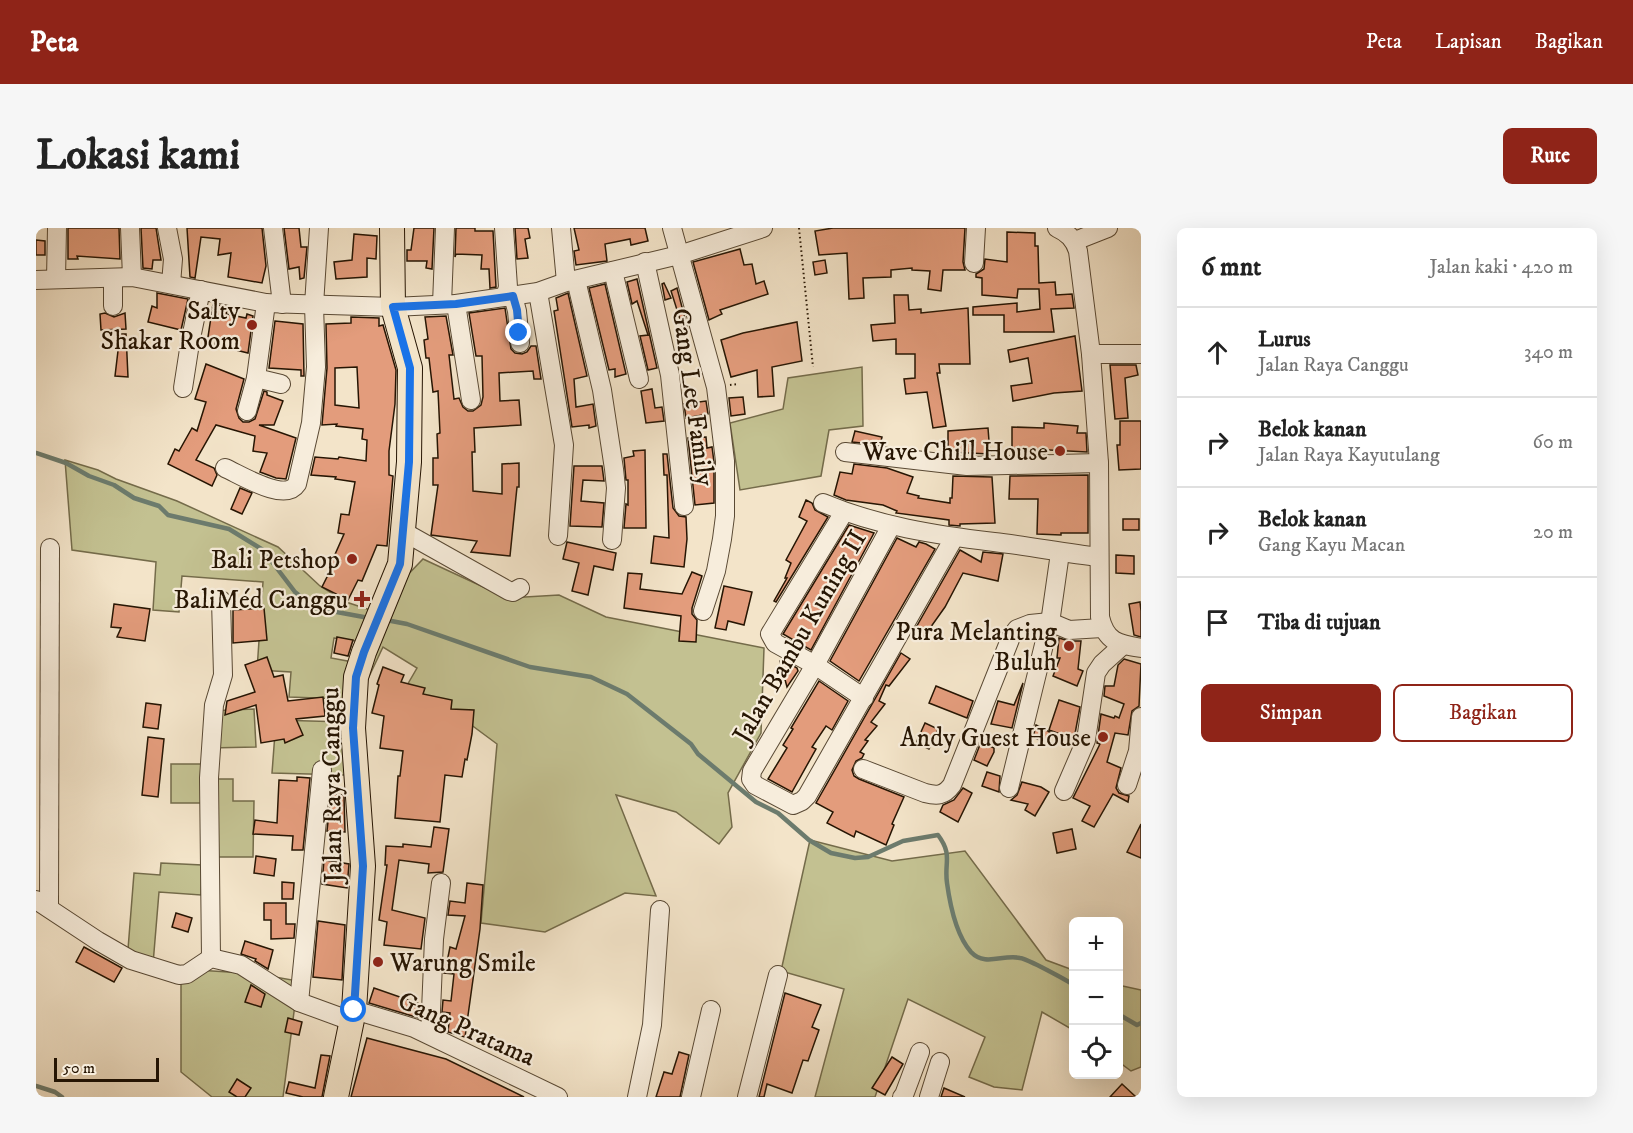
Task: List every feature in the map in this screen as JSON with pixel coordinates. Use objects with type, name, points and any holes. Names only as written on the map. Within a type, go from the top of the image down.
[{"type":"main road","name":"Jalan Raya Canggu","points":[[333,1091],[353,1016],[363,866],[353,728],[356,677],[400,564],[409,462],[410,368],[393,307],[392,228]]},
{"type":"street","points":[[56,279],[57,228]]},
{"type":"street","points":[[130,228],[132,277]]},
{"type":"street","points":[[167,228],[173,259],[171,284]]},
{"type":"street","points":[[247,411],[274,303],[273,228]]},
{"type":"street","points":[[225,468],[273,490],[285,492],[297,484],[311,423],[314,393],[316,367],[314,305],[319,228]]},
{"type":"street","points":[[445,228],[449,304],[471,400]]},
{"type":"street","points":[[504,228],[509,297],[517,310],[520,343]]},
{"type":"street","points":[[561,228],[571,281],[602,390],[616,488],[612,540]]},
{"type":"street","points":[[672,228],[716,387],[725,461],[725,516],[722,539],[716,572],[703,611]]},
{"type":"street","points":[[36,280],[132,277],[274,303],[393,307],[449,304],[538,292],[571,281],[679,255],[726,233],[763,228]]},
{"type":"street","points":[[974,263],[976,228]]},
{"type":"street","points":[[1057,228],[1068,233],[1075,241],[1078,251],[1091,354],[1099,464],[1102,628],[1113,640],[1135,647],[1141,655]]},
{"type":"street","points":[[1075,241],[1108,228]]},
{"type":"street","name":"Gang Lee Family","points":[[645,262],[670,375],[684,506]]},
{"type":"street","points":[[613,271],[639,380]]},
{"type":"street","points":[[113,278],[113,306]]},
{"type":"street","points":[[183,388],[201,290]]},
{"type":"street","points":[[538,292],[564,445],[558,536]]},
{"type":"street","points":[[1091,354],[1141,354]]},
{"type":"street","points":[[256,378],[281,384]]},
{"type":"street","points":[[845,452],[967,466],[1099,464]]},
{"type":"street","points":[[823,503],[891,526],[954,538],[1099,557]]},
{"type":"street","points":[[844,512],[770,634],[774,643],[815,665],[864,698],[954,538]]},
{"type":"street","name":"Jalan Bambu Kuning II","points":[[864,698],[802,801],[793,805],[755,785],[752,771],[815,665],[891,526]]},
{"type":"street","points":[[404,532],[509,591],[513,592],[520,588]]},
{"type":"street","points":[[50,548],[42,904],[131,960],[179,975],[186,974],[211,958],[209,778],[214,705],[223,675],[221,600]]},
{"type":"street","points":[[1009,788],[1050,622],[1059,553]]},
{"type":"street","points":[[863,769],[925,793],[934,795],[947,792],[952,785],[1011,637],[1022,626],[1050,622],[1069,630],[1102,628]]},
{"type":"street","points":[[1064,791],[1086,740],[1096,673],[1101,664],[1135,647]]},
{"type":"street","points":[[1127,785],[1138,751],[1141,717]]},
{"type":"street","points":[[299,1002],[322,770]]},
{"type":"street","points":[[430,1035],[434,939],[441,883]]},
{"type":"street","points":[[637,1097],[652,1025],[660,910]]},
{"type":"street","name":"Gang Pratama","points":[[211,958],[241,965],[299,1002],[353,1016],[395,1021],[430,1035],[558,1097]]},
{"type":"street","points":[[747,1097],[778,975]]},
{"type":"street","points":[[690,1097],[711,1010]]},
{"type":"street","points":[[902,1097],[920,1052]]},
{"type":"street","points":[[929,1097],[940,1062]]},
{"type":"path","points":[[799,228],[813,367]]},
{"type":"shaded area","points":[[862,367],[863,426],[829,430],[821,476],[740,490],[730,423],[783,409],[788,378]]},
{"type":"shaded area","points":[[65,460],[98,470],[116,479],[177,501],[278,547],[320,586],[346,602],[373,611],[423,559],[507,598],[559,595],[606,617],[764,648],[761,733],[728,793],[732,827],[719,844],[676,812],[616,795],[656,896],[625,893],[545,932],[481,923],[497,744],[451,710],[402,694],[417,668],[383,647],[366,683],[345,775],[272,773],[276,720],[345,722],[344,699],[289,697],[291,672],[257,670],[263,582],[182,576],[179,612],[153,610],[156,562],[72,550]],"holes":[[[334,638],[356,641],[353,662],[331,658]]]},
{"type":"shaded area","points":[[254,709],[256,747],[209,748],[207,711]]},
{"type":"shaded area","points":[[171,764],[209,764],[209,779],[233,779],[233,801],[254,801],[253,857],[208,857],[209,803],[171,803]]},
{"type":"shaded area","points":[[810,840],[892,861],[965,851],[1046,960],[1069,969],[1069,1028],[1042,1012],[1022,1090],[994,1087],[969,1077],[985,1037],[908,999],[875,1097],[815,1097],[844,989],[781,971]]},
{"type":"shaded area","points":[[161,863],[202,865],[201,895],[159,892],[153,964],[127,962],[134,873],[160,875]]},
{"type":"shaded area","points":[[181,969],[258,974],[298,981],[283,1097],[212,1097],[181,1072]]},
{"type":"shaded area","points":[[1123,986],[1141,990],[1141,1067],[1131,1071],[1123,1065]]},
{"type":"building","points":[[68,228],[119,228],[120,259],[77,256],[78,259],[68,259]]},
{"type":"building","points":[[141,228],[156,228],[161,260],[153,260],[152,269],[143,268]]},
{"type":"building","points":[[187,228],[262,228],[266,266],[262,283],[228,277],[231,253],[218,255],[220,239],[201,237],[195,278],[190,277]]},
{"type":"building","points":[[284,228],[299,228],[301,247],[307,247],[304,278],[300,279],[299,267],[289,269]]},
{"type":"building","points":[[414,228],[434,228],[432,269],[426,268],[427,261],[407,261],[407,250],[411,250]]},
{"type":"building","points":[[456,228],[493,231],[496,287],[490,288],[489,269],[481,269],[482,255],[456,254],[455,257]]},
{"type":"building","points":[[515,228],[528,228],[530,238],[525,239],[528,258],[517,259]]},
{"type":"building","points":[[574,228],[645,228],[648,241],[631,245],[630,239],[605,244],[607,261],[576,265],[574,251],[579,250]]},
{"type":"building","points":[[833,228],[965,228],[963,262],[965,270],[943,270],[941,291],[928,289],[930,271],[912,270],[912,268],[891,270],[891,277],[863,278],[864,298],[849,299],[847,253],[819,255],[815,231]]},
{"type":"building","points":[[1007,232],[1035,233],[1035,246],[1038,246],[1039,283],[1055,282],[1056,295],[1072,294],[1074,308],[1051,309],[1054,332],[1004,332],[1004,315],[973,315],[973,307],[1017,303],[1017,312],[1040,309],[1039,289],[1018,289],[1017,298],[982,295],[982,278],[976,277],[976,274],[984,269],[985,259],[1007,262]]},
{"type":"building","points":[[354,234],[377,236],[376,259],[367,258],[367,277],[336,279],[334,262],[352,260]]},
{"type":"building","points":[[36,240],[45,241],[45,255],[36,255]]},
{"type":"building","points":[[740,249],[744,265],[752,264],[756,284],[764,281],[768,294],[720,310],[722,314],[709,320],[693,262]]},
{"type":"building","points":[[825,260],[827,273],[815,275],[813,262]]},
{"type":"building","points":[[637,279],[657,368],[648,370],[640,336],[648,335],[637,301],[632,304],[627,282]]},
{"type":"building","points":[[664,283],[671,298],[665,300],[662,284]]},
{"type":"building","points":[[605,284],[626,374],[615,377],[615,369],[609,370],[589,288]]},
{"type":"building","points":[[677,288],[688,330],[684,332],[671,291]]},
{"type":"building","points":[[157,293],[188,299],[181,330],[148,322],[152,306],[157,308]]},
{"type":"building","points":[[568,293],[587,376],[574,379],[576,407],[593,404],[596,426],[589,428],[589,425],[572,427],[554,311],[558,310],[556,298]]},
{"type":"building","points":[[894,295],[908,295],[909,310],[921,309],[921,313],[968,308],[970,364],[939,364],[940,373],[937,373],[946,426],[933,428],[927,392],[906,394],[904,379],[915,378],[915,354],[896,354],[896,339],[873,341],[871,325],[895,323]]},
{"type":"building","points":[[213,304],[228,307],[226,314],[246,318],[247,314],[253,316],[248,353],[215,345],[216,339],[208,337]]},
{"type":"building","points":[[505,308],[511,349],[515,353],[522,354],[527,352],[531,346],[536,346],[541,379],[534,379],[533,371],[499,373],[500,401],[519,400],[521,425],[474,428],[475,452],[472,452],[473,491],[502,494],[502,464],[519,463],[519,487],[517,487],[510,556],[471,552],[477,541],[431,535],[438,485],[433,485],[433,458],[438,458],[437,434],[440,433],[438,391],[433,392],[429,358],[426,358],[424,340],[428,339],[425,317],[446,316],[453,355],[449,355],[454,399],[459,398],[463,407],[468,411],[473,411],[481,405],[483,397],[482,356],[476,356],[469,313]]},
{"type":"building","points":[[105,313],[114,317],[125,313],[126,329],[101,330],[100,314]]},
{"type":"building","points":[[351,317],[379,318],[379,326],[383,325],[396,370],[395,404],[389,451],[389,475],[393,476],[387,546],[377,545],[362,581],[358,580],[348,600],[322,587],[344,534],[338,533],[341,514],[349,515],[355,482],[335,479],[336,477],[311,475],[315,457],[338,459],[339,457],[366,461],[367,440],[362,439],[363,429],[336,426],[337,424],[322,425],[327,368],[326,324],[351,323]],"holes":[[[357,367],[359,408],[335,405],[335,368]]]},
{"type":"building","points":[[275,321],[303,324],[304,376],[301,376],[301,370],[269,368]]},
{"type":"building","points":[[797,322],[802,361],[772,367],[774,396],[758,397],[757,370],[731,377],[721,340]]},
{"type":"building","points":[[120,334],[126,334],[128,377],[115,376]]},
{"type":"building","points":[[1075,336],[1082,391],[1054,393],[1013,401],[1011,386],[1032,383],[1028,358],[1010,362],[1008,350]]},
{"type":"building","points":[[206,364],[244,379],[236,409],[243,422],[255,419],[264,391],[267,395],[283,401],[274,425],[259,425],[296,438],[286,479],[260,472],[267,453],[253,451],[255,436],[216,425],[196,460],[214,468],[217,475],[212,486],[168,464],[175,449],[179,451],[192,428],[197,431],[206,402],[195,399]]},
{"type":"building","points":[[1110,365],[1136,365],[1138,375],[1125,378],[1128,418],[1115,419]]},
{"type":"building","points":[[652,389],[655,408],[662,407],[664,421],[646,423],[641,391]]},
{"type":"building","points":[[743,397],[745,414],[731,416],[729,398]]},
{"type":"building","points":[[706,401],[708,414],[686,418],[684,404]]},
{"type":"building","points":[[1120,421],[1141,421],[1141,469],[1119,470],[1117,445],[1120,445]]},
{"type":"building","points":[[1044,423],[1078,426],[1077,433],[1086,433],[1087,452],[1012,448],[1012,427],[1044,428]]},
{"type":"building","points":[[988,428],[990,454],[948,452],[948,431]]},
{"type":"building","points":[[855,431],[882,437],[880,445],[852,442]]},
{"type":"building","points":[[706,437],[707,448],[712,447],[714,462],[714,503],[695,505],[688,438]]},
{"type":"building","points":[[645,450],[646,528],[624,528],[626,504],[628,505],[628,480],[626,480],[624,458],[634,456],[633,451]]},
{"type":"building","points":[[663,454],[667,454],[673,508],[679,516],[686,517],[687,539],[684,567],[651,563],[654,536],[669,538],[667,475],[664,475]]},
{"type":"building","points":[[854,464],[887,468],[913,477],[907,493],[919,496],[918,498],[950,503],[953,476],[992,477],[995,523],[949,525],[949,520],[896,513],[897,511],[883,505],[846,500],[834,495],[840,472],[852,474]]},
{"type":"building","points":[[574,466],[602,466],[604,481],[583,480],[581,501],[604,503],[602,527],[570,526]]},
{"type":"building","points":[[1088,475],[1088,533],[1037,534],[1038,499],[1009,499],[1010,476]]},
{"type":"building","points":[[240,488],[252,493],[242,514],[231,509]]},
{"type":"building","points":[[806,500],[812,503],[815,510],[828,517],[776,602],[774,601],[787,578],[785,578],[791,563],[786,560],[807,521],[799,517]]},
{"type":"building","points":[[1123,519],[1139,519],[1139,530],[1123,530]]},
{"type":"building","points":[[849,525],[874,533],[811,650],[783,634]]},
{"type":"building","points":[[897,538],[916,547],[919,542],[935,549],[859,681],[830,661]]},
{"type":"building","points":[[567,542],[616,553],[613,570],[594,566],[588,595],[572,591],[579,563],[563,559]]},
{"type":"building","points":[[960,550],[981,562],[983,552],[1003,554],[998,581],[963,573],[945,607],[923,638],[914,631]]},
{"type":"building","points":[[1116,555],[1134,556],[1134,574],[1116,573]]},
{"type":"building","points":[[692,572],[702,576],[692,608],[692,614],[697,620],[696,642],[679,641],[681,616],[624,608],[628,573],[642,574],[640,589],[682,594]]},
{"type":"building","points":[[724,586],[752,592],[744,625],[728,621],[726,630],[715,628]]},
{"type":"building","points":[[1140,602],[1141,637],[1134,635],[1129,604]]},
{"type":"building","points":[[114,604],[150,609],[145,641],[117,637],[121,628],[111,627]]},
{"type":"building","points":[[264,608],[267,640],[233,643],[233,610]]},
{"type":"building","points":[[337,637],[353,640],[348,656],[334,653]]},
{"type":"building","points":[[1059,638],[1081,641],[1078,669],[1083,671],[1077,686],[1053,676],[1060,658],[1057,658]]},
{"type":"building","points":[[901,653],[910,659],[889,686],[886,685],[879,701],[885,704],[871,722],[877,726],[865,740],[868,741],[860,752],[864,754],[856,761],[852,770],[854,776],[859,779],[904,797],[886,845],[856,831],[854,837],[827,823],[833,812],[816,803]]},
{"type":"building","points":[[267,657],[274,677],[283,675],[288,701],[323,697],[325,716],[296,719],[303,735],[285,743],[284,739],[261,743],[256,705],[225,715],[227,701],[255,692],[245,665]]},
{"type":"building","points":[[1124,659],[1141,664],[1139,706],[1132,711],[1128,735],[1115,733],[1107,762],[1121,768],[1116,788],[1119,793],[1129,796],[1128,802],[1113,794],[1094,827],[1082,821],[1090,806],[1073,798],[1100,744],[1097,743],[1101,714],[1119,718],[1124,704],[1104,696],[1105,686],[1114,686],[1118,665]]},
{"type":"building","points":[[783,660],[797,668],[798,671],[787,687],[780,661]]},
{"type":"building","points":[[383,667],[404,675],[401,682],[425,688],[423,694],[452,700],[451,709],[474,710],[472,734],[462,777],[445,775],[440,822],[395,818],[398,776],[400,776],[403,751],[380,748],[384,716],[372,713],[379,685],[377,684]]},
{"type":"building","points":[[819,681],[848,701],[832,730],[826,726],[812,747],[816,749],[792,792],[768,779],[787,748],[783,745],[793,729],[791,728]]},
{"type":"building","points":[[1023,683],[1012,728],[991,724],[998,701],[1014,705]]},
{"type":"building","points":[[936,686],[973,701],[967,718],[929,703]]},
{"type":"building","points":[[1059,700],[1080,707],[1074,739],[1049,730]]},
{"type":"building","points":[[146,703],[161,705],[158,729],[143,727]]},
{"type":"building","points":[[925,723],[938,729],[929,749],[916,743]]},
{"type":"building","points":[[1036,725],[1050,732],[1044,742],[1033,737]]},
{"type":"building","points":[[148,737],[164,739],[158,797],[142,795]]},
{"type":"building","points":[[981,742],[994,748],[987,766],[974,760]]},
{"type":"building","points":[[987,772],[1000,776],[999,792],[982,786]]},
{"type":"building","points":[[297,777],[310,778],[303,850],[292,850],[293,836],[253,834],[255,820],[277,823],[279,780],[297,781]]},
{"type":"building","points":[[1022,782],[1041,787],[1049,792],[1035,816],[1025,810],[1028,804],[1011,800],[1017,795]]},
{"type":"building","points":[[963,788],[972,793],[958,822],[940,812],[943,805],[954,800]]},
{"type":"building","points":[[331,794],[344,795],[345,832],[327,831]]},
{"type":"building","points":[[1141,824],[1141,858],[1127,852]]},
{"type":"building","points":[[434,827],[449,829],[443,872],[428,873],[429,864],[399,860],[392,910],[425,918],[421,949],[384,945],[387,922],[379,920],[387,865],[385,865],[386,846],[403,847],[403,844],[431,847]]},
{"type":"building","points":[[1072,829],[1076,849],[1057,853],[1053,833]]},
{"type":"building","points":[[256,856],[276,859],[274,876],[254,873]]},
{"type":"building","points":[[324,860],[349,864],[347,888],[322,884]]},
{"type":"building","points":[[282,882],[294,883],[293,899],[282,899]]},
{"type":"building","points":[[467,883],[483,885],[480,929],[465,1037],[448,1032],[450,1013],[442,1012],[443,1000],[451,1001],[454,974],[444,973],[444,962],[447,962],[450,947],[456,949],[465,916],[448,915],[450,901],[465,903]]},
{"type":"building","points":[[264,903],[286,903],[286,924],[295,924],[294,938],[271,939],[271,920],[264,920]]},
{"type":"building","points":[[176,913],[192,918],[188,932],[172,927]]},
{"type":"building","points":[[318,921],[345,925],[342,980],[313,977]]},
{"type":"building","points":[[245,941],[273,950],[268,969],[255,961],[256,959],[241,954]]},
{"type":"building","points":[[84,947],[122,968],[114,982],[76,962]]},
{"type":"building","points":[[251,985],[265,994],[261,1007],[245,1002]]},
{"type":"building","points":[[374,988],[420,1004],[419,1018],[369,1003]]},
{"type":"building","points":[[785,993],[821,1005],[812,1027],[819,1030],[808,1061],[803,1060],[792,1093],[767,1084],[764,1097],[759,1097]]},
{"type":"building","points":[[288,1018],[302,1022],[299,1035],[285,1032]]},
{"type":"building","points":[[367,1038],[446,1059],[524,1097],[351,1097]]},
{"type":"building","points":[[679,1052],[689,1055],[680,1097],[656,1097],[664,1072],[672,1074]]},
{"type":"building","points":[[321,1055],[330,1056],[322,1097],[303,1097],[286,1093],[289,1082],[315,1088]]},
{"type":"building","points":[[892,1057],[903,1064],[885,1095],[872,1088]]},
{"type":"building","points":[[237,1079],[251,1088],[245,1097],[237,1097],[229,1092]]},
{"type":"building","points":[[1122,1084],[1136,1097],[1110,1097]]},
{"type":"building","points":[[944,1088],[965,1097],[941,1097]]},
{"type":"waterway","points":[[36,453],[66,463],[89,476],[114,485],[134,498],[159,506],[168,515],[229,529],[263,550],[295,592],[315,608],[369,618]]},
{"type":"waterway","points":[[386,620],[407,624],[530,667],[591,677],[627,694],[691,744],[698,754],[756,802],[778,813],[809,840],[831,853],[855,858],[868,857],[903,841],[938,835],[947,853],[946,876],[954,919],[961,937],[971,952],[982,959],[1014,957],[1024,959],[1069,982]]},
{"type":"waterway","points":[[1123,1017],[1137,1025],[1141,1023]]},
{"type":"waterway","points":[[36,1086],[55,1092],[62,1097]]},
{"type":"place","name":"Salty Shakar Room","points":[[252,325]]},
{"type":"place","name":"Wave Chill House","points":[[1060,451]]},
{"type":"place","name":"Bali Petshop","points":[[352,559]]},
{"type":"place","name":"BaliMéd Canggu","points":[[362,599]]},
{"type":"place","name":"Pura Melanting Buluh","points":[[1069,646]]},
{"type":"place","name":"Andy Guest House","points":[[1103,737]]},
{"type":"place","name":"Warung Smile","points":[[378,962]]},
{"type":"route","points":[[354,1010],[363,866],[353,728],[356,677],[400,564],[409,462],[410,368],[393,307],[456,304],[513,296],[519,333]]}]
